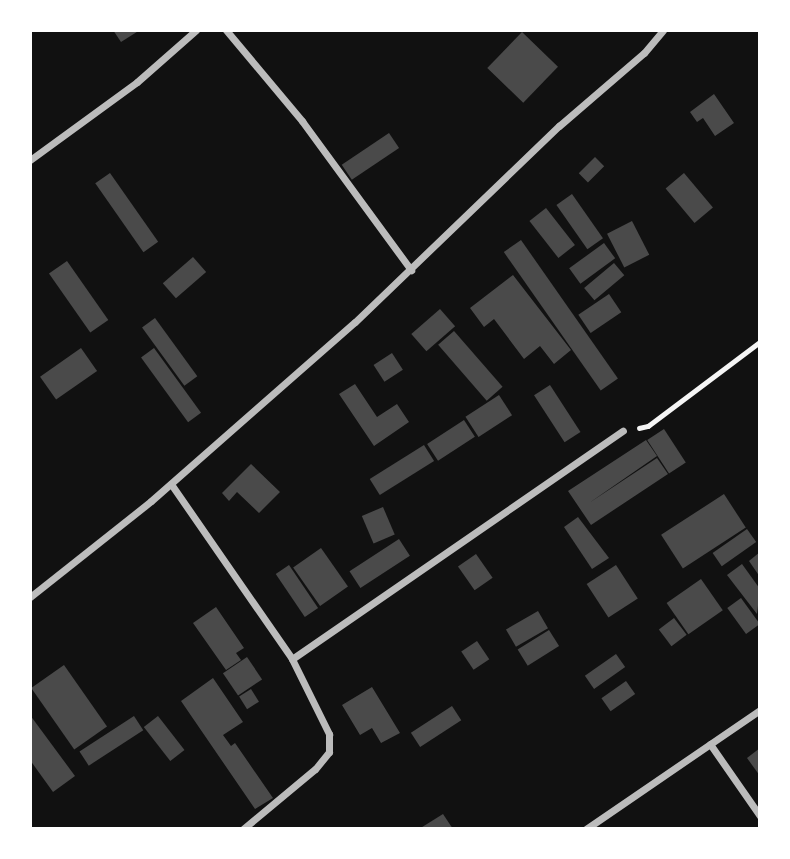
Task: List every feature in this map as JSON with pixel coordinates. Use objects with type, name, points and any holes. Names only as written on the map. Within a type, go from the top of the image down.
[{"type":"street","points":[[30,160],[137,82],[196,30]]},
{"type":"street","points":[[226,30],[302,121],[411,271]]},
{"type":"street","points":[[30,597],[171,484],[411,271],[559,126],[644,53],[663,30]]},
{"type":"street","points":[[292,659],[623,431]]},
{"type":"street","points":[[171,484],[292,659],[329,734],[329,752],[243,829]]},
{"type":"street","points":[[586,829],[760,710]]},
{"type":"street","points":[[710,744],[760,817]]},
{"type":"path","points":[[623,431],[648,426],[760,342]]},
{"type":"building","points":[[113,30],[140,30],[121,42]]},
{"type":"building","points":[[522,32],[558,67],[523,103],[487,68]]},
{"type":"building","points":[[714,94],[734,123],[715,136],[703,118],[697,122],[690,112]]},
{"type":"building","points":[[389,133],[399,148],[352,180],[342,165]]},
{"type":"building","points":[[595,157],[604,166],[588,182],[579,173]]},
{"type":"building","points":[[110,173],[158,242],[143,252],[95,183]]},
{"type":"building","points":[[684,173],[713,207],[695,223],[666,188]]},
{"type":"building","points":[[572,194],[603,238],[587,249],[556,205]]},
{"type":"building","points":[[546,208],[575,245],[558,258],[529,221]]},
{"type":"building","points":[[632,221],[649,255],[624,268],[607,234]]},
{"type":"building","points":[[521,240],[618,378],[601,390],[504,252]]},
{"type":"building","points":[[604,243],[615,258],[580,284],[569,268]]},
{"type":"building","points":[[193,257],[206,272],[176,298],[163,283]]},
{"type":"building","points":[[67,261],[108,320],[90,333],[49,274]]},
{"type":"building","points":[[614,263],[624,275],[594,300],[584,288]]},
{"type":"building","points":[[513,275],[571,350],[554,364],[540,346],[524,359],[494,319],[484,327],[470,308]]},
{"type":"building","points":[[609,294],[621,312],[591,333],[578,315]]},
{"type":"building","points":[[440,309],[455,326],[426,351],[411,334]]},
{"type":"building","points":[[155,318],[197,376],[184,386],[142,327]]},
{"type":"building","points":[[454,331],[503,387],[487,401],[438,345]]},
{"type":"building","points":[[81,348],[97,371],[56,400],[40,377]]},
{"type":"building","points":[[154,348],[201,413],[188,422],[141,357]]},
{"type":"building","points":[[392,353],[403,370],[384,382],[374,365]]},
{"type":"building","points":[[355,384],[377,417],[397,404],[409,422],[374,446],[339,394]]},
{"type":"building","points":[[550,385],[580,432],[565,442],[534,395]]},
{"type":"building","points":[[499,395],[512,415],[479,437],[465,417]]},
{"type":"building","points":[[464,420],[475,437],[438,461],[427,444]]},
{"type":"building","points":[[664,429],[686,463],[669,473],[647,440]]},
{"type":"building","points":[[646,440],[657,456],[589,503],[657,458],[668,474],[591,525],[568,491]]},
{"type":"building","points":[[424,445],[434,461],[380,495],[370,479]]},
{"type":"building","points":[[251,464],[280,492],[259,513],[237,492],[229,501],[222,493]]},
{"type":"building","points":[[724,494],[746,528],[683,568],[661,535]]},
{"type":"building","points":[[383,507],[395,535],[374,544],[362,516]]},
{"type":"building","points":[[578,517],[609,558],[592,569],[564,527]]},
{"type":"building","points":[[747,529],[756,542],[722,566],[713,553]]},
{"type":"building","points":[[399,539],[410,556],[360,588],[350,571]]},
{"type":"building","points":[[321,548],[348,587],[320,606],[293,568]]},
{"type":"building","points":[[760,552],[760,577],[749,561]]},
{"type":"building","points":[[476,554],[493,578],[475,590],[458,567]]},
{"type":"building","points":[[742,564],[760,589],[757,614],[727,575]]},
{"type":"building","points":[[289,565],[318,608],[305,617],[276,574]]},
{"type":"building","points":[[616,565],[638,599],[608,618],[587,584]]},
{"type":"building","points":[[701,579],[723,610],[688,634],[667,603]]},
{"type":"building","points":[[741,598],[760,624],[746,634],[727,608]]},
{"type":"building","points":[[216,607],[244,648],[236,653],[241,660],[226,670],[193,623]]},
{"type":"building","points":[[538,611],[548,628],[516,647],[506,630]]},
{"type":"building","points":[[674,618],[687,635],[671,646],[659,629]]},
{"type":"building","points":[[549,630],[559,646],[528,666],[518,650]]},
{"type":"building","points":[[477,641],[489,659],[474,670],[461,652]]},
{"type":"building","points":[[616,654],[625,667],[594,689],[585,676]]},
{"type":"building","points":[[247,657],[262,679],[238,696],[223,673]]},
{"type":"building","points":[[64,665],[107,726],[74,749],[31,688]]},
{"type":"building","points":[[213,678],[243,722],[223,735],[231,746],[235,743],[273,798],[255,809],[181,701]]},
{"type":"building","points":[[626,681],[635,694],[611,711],[601,698]]},
{"type":"building","points":[[372,687],[400,733],[381,743],[372,728],[360,735],[342,705]]},
{"type":"building","points":[[251,689],[259,702],[247,709],[239,696]]},
{"type":"building","points":[[452,706],[461,720],[420,747],[411,733]]},
{"type":"building","points":[[30,715],[75,776],[53,792],[30,760]]},
{"type":"building","points":[[134,716],[143,730],[89,766],[79,751]]},
{"type":"building","points":[[158,716],[184,750],[170,761],[144,727]]},
{"type":"building","points":[[760,748],[760,776],[747,758]]},
{"type":"building","points":[[443,814],[453,829],[419,829]]}]
